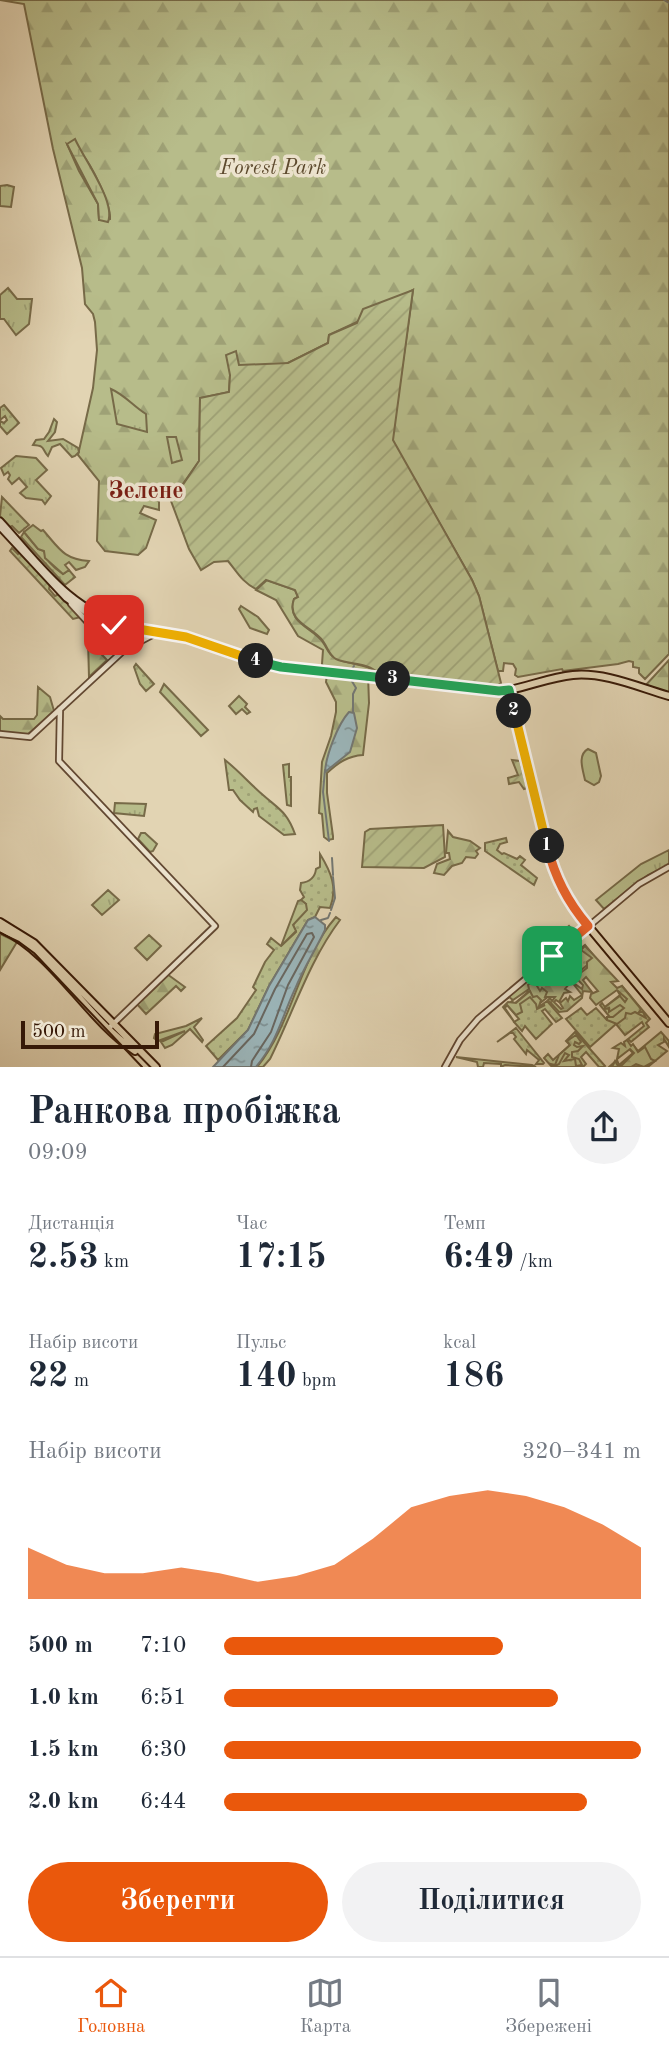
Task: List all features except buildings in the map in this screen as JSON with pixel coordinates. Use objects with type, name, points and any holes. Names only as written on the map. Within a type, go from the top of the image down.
[{"type":"main road","points":[[0,521],[63,590],[79,603],[109,619],[158,632]]},
{"type":"main road","points":[[0,527],[66,598],[88,614],[108,623],[192,639],[268,665],[499,691],[563,676],[587,675],[669,696]]},
{"type":"main road","points":[[509,690],[556,877],[566,898],[669,1023]]},
{"type":"main road","points":[[0,922],[34,943],[110,1026]]},
{"type":"main road","points":[[0,928],[36,951],[110,1026],[156,1067]]},
{"type":"street","points":[[66,598],[118,655]]},
{"type":"street","points":[[0,734],[30,737],[118,655],[133,643],[158,632]]},
{"type":"street","points":[[60,709],[59,761],[215,926],[110,1026]]},
{"type":"street","points":[[445,1067],[478,1018],[641,882],[669,867]]},
{"type":"green space","name":"Forest Park","points":[[0,0],[669,0],[669,654],[645,679],[639,673],[639,668],[633,667],[633,662],[629,661],[518,677],[513,664],[504,663],[503,671],[498,671],[479,596],[472,580],[392,440],[413,290],[329,335],[328,343],[288,363],[230,375],[229,392],[200,398],[199,461],[180,488],[171,495],[164,494],[159,498],[159,510],[144,506],[140,513],[156,520],[146,548],[138,555],[105,551],[97,541],[99,481],[78,455],[93,388],[97,350],[95,322],[93,314],[85,304],[82,268],[53,149],[24,4]],"holes":[[[67,144],[80,152],[90,166],[104,195],[110,219],[99,220],[98,204]]]},
{"type":"green space","points":[[75,139],[103,192],[109,214],[108,222],[99,220],[98,204],[67,144]]},
{"type":"green space","points":[[0,186],[14,187],[11,207],[0,206]]},
{"type":"green space","points":[[8,288],[17,299],[32,299],[29,324],[16,335],[4,319],[0,319],[0,295]]},
{"type":"green space","points":[[413,290],[393,440],[479,596],[501,683],[494,688],[378,673],[369,667],[336,659],[319,636],[297,619],[293,607],[294,599],[298,597],[295,590],[266,580],[256,589],[243,580],[228,561],[214,562],[201,570],[189,549],[171,501],[171,496],[180,489],[199,461],[200,398],[229,392],[230,375],[226,355],[236,351],[239,365],[288,363],[328,343],[329,335],[357,323],[363,309]]},
{"type":"green space","points":[[111,389],[146,414],[147,432],[117,424]]},
{"type":"green space","points":[[4,405],[19,423],[7,434],[0,426],[0,421],[4,423],[7,420],[5,416],[0,420],[0,408]]},
{"type":"green space","points":[[54,419],[57,422],[55,432],[48,441],[63,439],[78,448],[79,452],[75,456],[72,457],[60,444],[52,447],[48,456],[42,447],[33,445],[36,440],[44,439]]},
{"type":"green space","points":[[167,437],[176,437],[182,460],[172,463]]},
{"type":"green space","points":[[16,456],[36,458],[47,470],[36,480],[51,496],[45,504],[42,500],[26,498],[20,493],[27,487],[19,478],[12,484],[8,479],[8,472],[4,475],[1,468]]},
{"type":"green space","points":[[2,497],[29,525],[19,533],[0,516]]},
{"type":"green space","points":[[33,525],[43,530],[67,555],[89,561],[85,567],[76,570],[69,562],[65,565],[69,570],[63,574],[45,558],[44,551],[38,549],[24,532]]},
{"type":"green space","points":[[24,532],[38,549],[44,551],[54,567],[63,574],[69,570],[75,577],[65,585],[21,537]]},
{"type":"green space","points":[[12,548],[18,554],[20,552],[50,584],[49,589],[55,596],[59,594],[81,617],[73,619],[10,551]]},
{"type":"green space","points":[[267,580],[295,590],[298,597],[294,599],[292,607],[296,619],[322,641],[333,657],[377,672],[368,674],[369,703],[363,755],[344,760],[327,773],[333,839],[324,837],[322,814],[319,813],[322,762],[336,712],[336,702],[326,682],[327,674],[322,664],[323,650],[298,636],[276,600],[256,590]]},
{"type":"green space","points":[[241,606],[258,617],[269,630],[267,634],[250,628],[239,609]]},
{"type":"green space","points":[[84,613],[127,629],[144,632],[144,635],[117,651]]},
{"type":"green space","points":[[88,640],[107,660],[89,677]]},
{"type":"green space","points":[[669,660],[669,694],[644,687]]},
{"type":"green space","points":[[136,664],[154,684],[146,691],[140,684],[134,667]]},
{"type":"green space","points":[[164,684],[208,730],[201,736],[160,692]]},
{"type":"green space","points":[[38,687],[50,697],[54,711],[27,735],[0,732],[0,716],[3,719],[34,719],[37,715]]},
{"type":"green space","points":[[239,696],[247,704],[245,707],[250,712],[247,714],[242,709],[236,714],[229,706]]},
{"type":"green space","points":[[588,749],[596,753],[601,776],[599,782],[594,785],[585,780],[582,767],[583,755]]},
{"type":"green space","points":[[225,760],[282,812],[295,834],[284,835],[259,816],[257,808],[253,812],[233,790],[229,790]]},
{"type":"green space","points":[[512,760],[520,761],[527,788],[524,789],[519,782],[509,784],[508,778],[518,775]]},
{"type":"green space","points":[[289,764],[291,806],[287,805],[283,765]]},
{"type":"green space","points":[[115,803],[146,804],[144,816],[114,813]]},
{"type":"green space","points":[[443,825],[445,857],[424,868],[362,867],[365,832],[370,829]]},
{"type":"green space","points":[[448,831],[453,837],[470,841],[480,848],[476,851],[478,854],[475,858],[466,857],[462,863],[452,866],[444,875],[434,873],[437,864],[450,859],[449,853],[446,853]]},
{"type":"green space","points":[[141,833],[145,833],[157,844],[153,851],[150,852],[138,839]]},
{"type":"green space","points":[[506,838],[507,842],[500,844],[497,850],[525,860],[521,865],[537,878],[534,885],[485,851],[485,843]]},
{"type":"green space","points":[[669,850],[669,865],[648,875],[604,909],[596,900],[641,864]]},
{"type":"green space","points":[[320,854],[332,880],[330,908],[320,907],[315,917],[308,920],[269,986],[248,1030],[218,1060],[206,1046],[237,1018],[256,990],[253,987],[274,950],[267,944],[271,938],[281,946],[296,932],[293,925],[306,904],[301,900],[304,897],[300,890],[301,883],[311,879],[320,867]]},
{"type":"green space","points":[[108,890],[119,900],[102,915],[92,905]]},
{"type":"green space","points":[[298,901],[306,904],[307,910],[293,925],[296,931],[281,946]]},
{"type":"green space","points":[[336,917],[340,920],[310,970],[270,1059],[263,1067],[257,1067],[279,1031],[313,952]]},
{"type":"green space","points":[[569,926],[575,933],[553,951],[547,945]]},
{"type":"green space","points":[[0,934],[17,942],[0,970]]},
{"type":"green space","points":[[149,935],[161,946],[147,960],[135,948]]},
{"type":"green space","points":[[585,945],[596,958],[539,1004],[540,1006],[547,1001],[562,1018],[556,1022],[545,1009],[542,1011],[552,1024],[536,1039],[525,1026],[522,1031],[514,1022],[519,1019],[507,1005],[512,1001],[514,1004],[528,992],[523,986],[567,949],[570,957]]},
{"type":"green space","points":[[585,946],[618,981],[611,982],[617,988],[622,986],[646,1018],[635,1012],[626,1013],[625,1018],[617,1024],[607,1020],[607,1017],[613,1017],[624,1008],[620,1005],[609,1012],[609,1008],[605,1007],[620,996],[625,1002],[627,999],[617,990],[596,1005],[590,998],[591,994],[598,991],[586,977],[583,980],[592,992],[583,991],[582,998],[567,1011],[559,1012],[548,1000],[550,998],[552,1001],[555,997],[545,997],[547,992],[542,988],[540,991],[534,981],[528,985],[529,989],[513,1000],[509,997],[500,1004],[555,957],[571,947],[567,954],[569,958],[579,953],[573,962],[577,964],[574,967],[578,971],[576,973],[563,958],[560,961],[571,976],[565,989],[570,992],[564,993],[559,1002],[554,1002],[563,1008],[560,1003],[566,998],[568,1001],[570,996],[574,1000],[582,995],[571,981],[582,989],[583,985],[575,977],[587,968],[587,962],[592,958],[581,950]]},
{"type":"green space","points":[[167,974],[185,987],[181,991],[176,986],[146,1014],[136,1003]]},
{"type":"green space","points":[[622,986],[650,1019],[646,1023],[649,1027],[631,1042],[628,1039],[644,1026],[642,1022],[625,1035],[616,1024],[590,1047],[566,1019],[581,1008],[587,1015],[596,1008],[606,1019],[609,1016],[600,1005],[602,1003],[605,1007],[620,995],[617,990]]},
{"type":"green space","points":[[530,991],[533,997],[537,996],[541,1000],[539,1006],[545,1005],[537,1009],[530,997],[520,1004],[522,1012],[516,1015],[507,1005],[505,1008],[515,1023],[503,1007],[508,1002],[516,1003]]},
{"type":"green space","points":[[202,1018],[194,1027],[202,1042],[190,1029],[165,1048],[161,1042],[185,1031],[158,1041],[154,1038],[155,1034],[186,1026]]},
{"type":"green space","points":[[516,1028],[543,1064],[536,1064],[539,1060],[527,1050],[526,1054],[514,1039],[516,1037],[513,1033],[497,1042]]},
{"type":"green space","points":[[575,1032],[605,1066],[599,1067],[586,1052],[581,1057],[586,1064],[583,1067],[552,1067],[544,1058],[548,1054],[553,1060],[570,1045],[566,1041]]},
{"type":"green space","points":[[661,1032],[669,1041],[669,1047],[664,1039],[664,1042],[658,1045],[667,1051],[649,1066],[609,1067],[617,1060],[619,1065],[633,1053],[629,1049],[633,1045],[638,1051]]},
{"type":"green space","points":[[576,1035],[581,1042],[575,1042],[574,1045],[583,1046],[572,1052],[572,1057],[579,1059],[582,1065],[576,1066],[575,1059],[564,1061],[569,1055],[565,1053],[559,1064],[553,1067],[551,1064],[555,1065],[559,1055],[570,1045],[567,1041]]},
{"type":"green space","points":[[627,1040],[638,1052],[645,1047],[655,1061],[644,1067],[636,1064],[631,1067],[612,1067],[615,1061],[618,1066],[622,1065],[634,1053],[630,1049],[617,1059],[619,1049],[613,1048],[621,1043],[625,1046],[624,1042]]},
{"type":"green space","points":[[456,1057],[536,1067],[501,1067],[501,1064],[484,1063],[483,1067],[478,1067],[477,1062]]},
{"type":"water","points":[[349,712],[354,713],[357,728],[350,752],[325,772],[333,740]]},
{"type":"water","points":[[315,917],[325,925],[325,930],[263,1057],[256,1067],[213,1067],[248,1030],[269,986],[308,920]]},
{"type":"waterway","points":[[664,0],[669,3]]},
{"type":"waterway","points":[[350,678],[356,688],[353,694],[353,712]]},
{"type":"waterway","points":[[325,770],[323,792],[329,841]]},
{"type":"waterway","points":[[332,858],[333,875]]},
{"type":"waterway","points":[[331,910],[335,898],[333,877]]},
{"type":"waterway","points":[[321,920],[328,918],[330,913]]},
{"type":"tram line","points":[[0,933],[34,953],[142,1067]]},
{"type":"district","name":"Зелене","points":[[146,490]]},
{"type":"route","points":[[114,625],[186,637],[273,666],[488,690],[509,690],[556,877],[566,898],[588,926],[552,956]]}]
